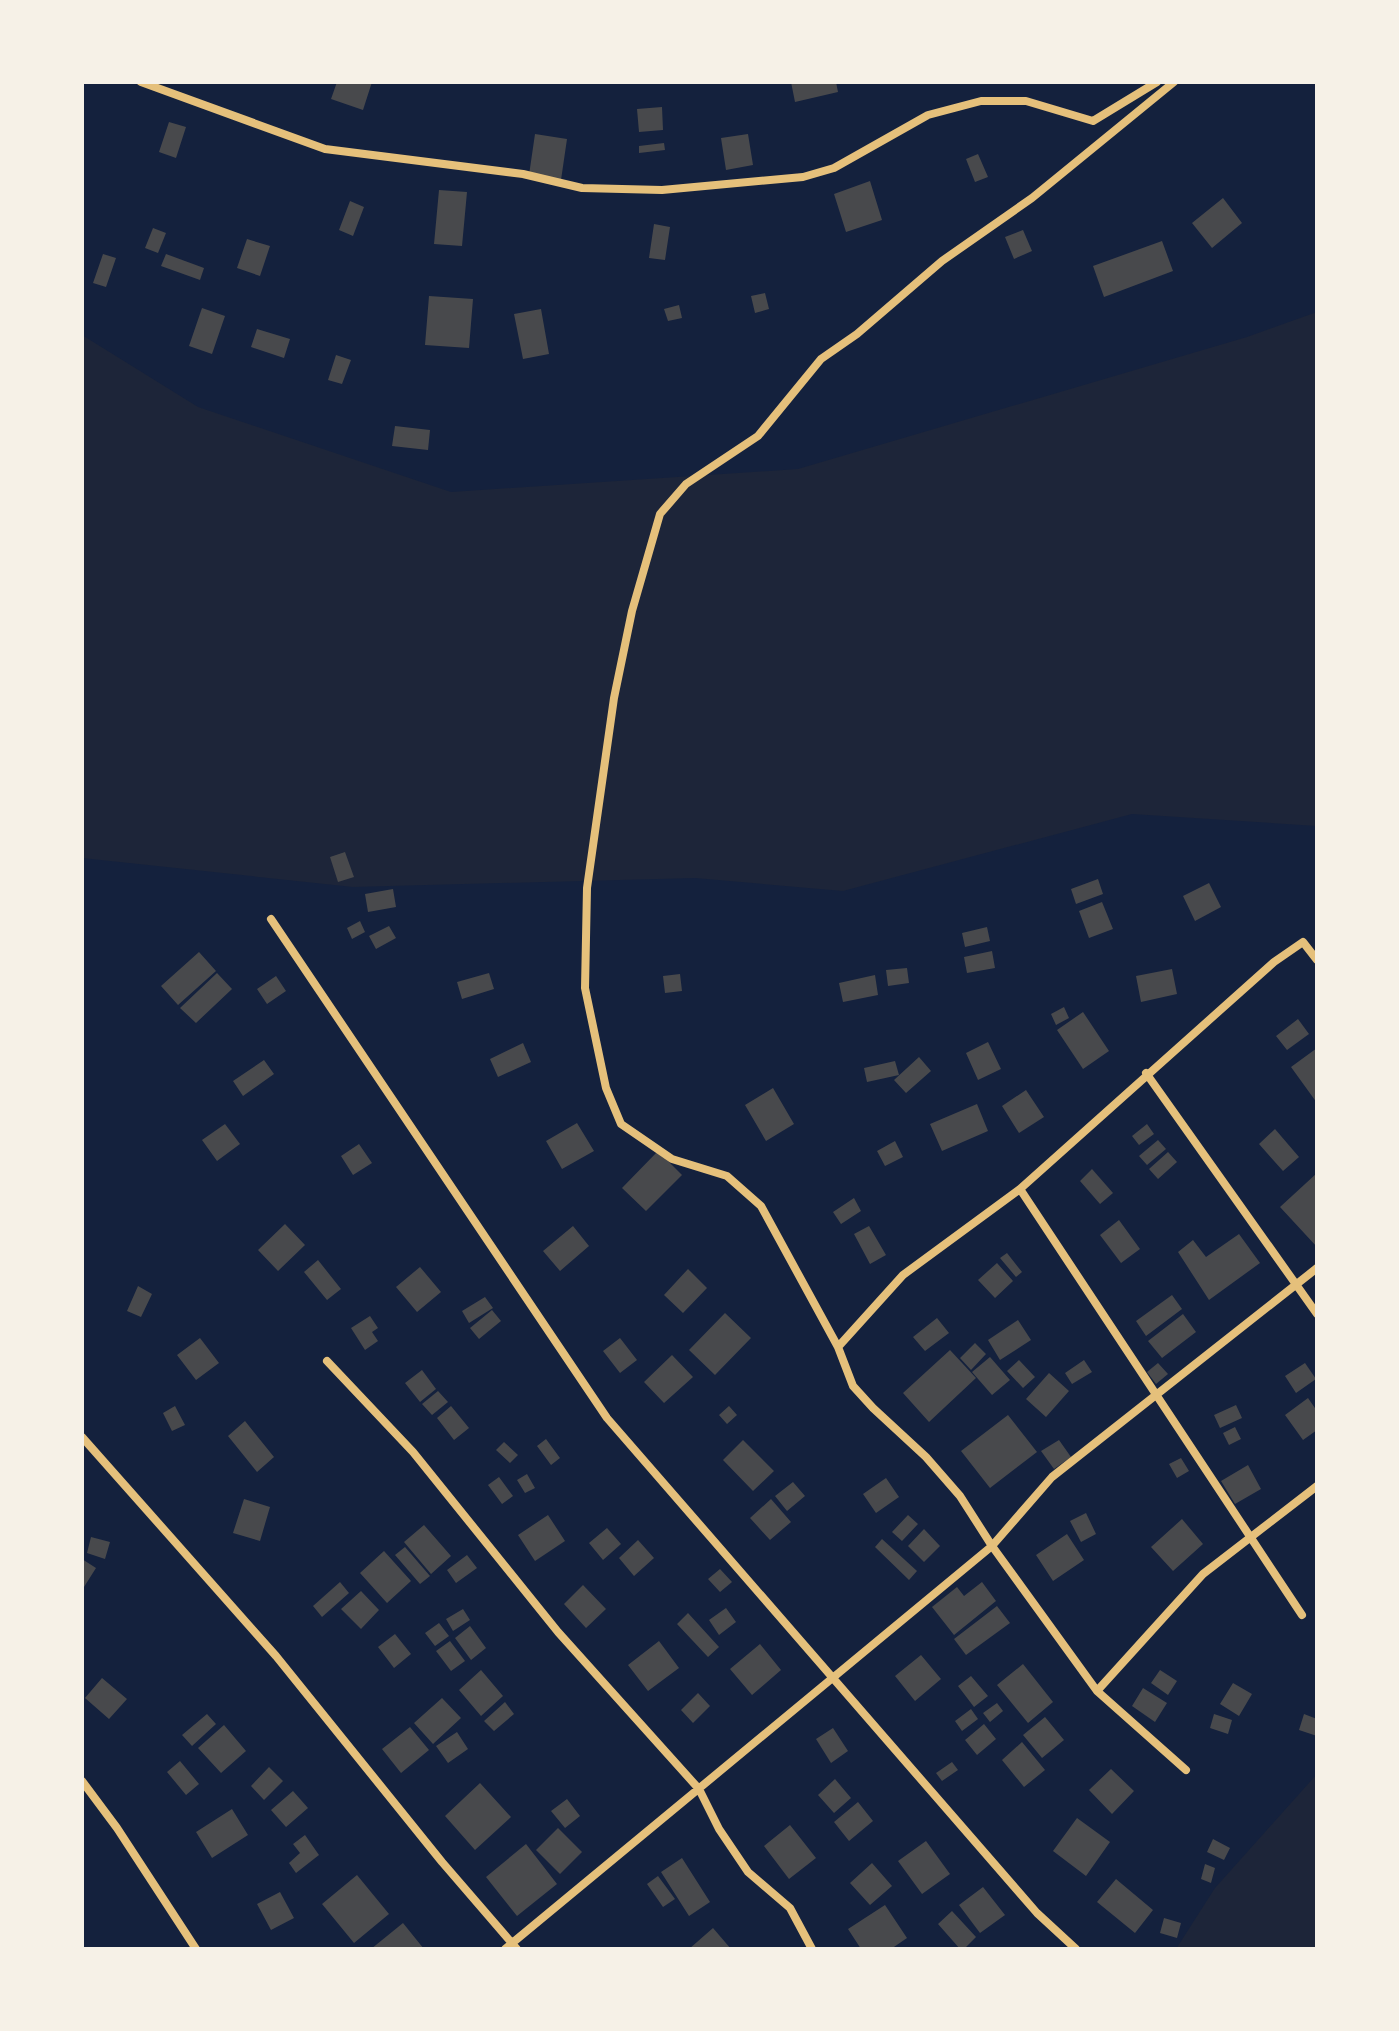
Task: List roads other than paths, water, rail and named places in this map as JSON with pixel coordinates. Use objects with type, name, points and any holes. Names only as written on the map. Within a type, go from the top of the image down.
[{"type":"street","points":[[141,82],[325,149],[523,174],[582,188],[662,190],[803,177],[834,168],[928,115],[981,101],[1026,101],[1093,121],[1157,82]]},
{"type":"street","points":[[1174,82],[1032,198],[942,261],[857,334],[821,359],[758,436],[686,484],[660,514],[632,611],[614,698],[587,888],[585,988],[606,1088],[621,1124],[672,1159],[727,1176],[761,1206],[838,1347],[853,1386],[952,1486],[1097,1691],[1186,1770]]},
{"type":"street","points":[[271,919],[607,1418],[1037,1913],[1076,1949]]},
{"type":"street","points":[[838,1347],[903,1275],[1020,1189],[1146,1073],[1274,962],[1303,942],[1317,960]]},
{"type":"street","points":[[1146,1073],[1294,1286],[1317,1314]]},
{"type":"street","points":[[1020,1189],[1302,1615]]},
{"type":"street","points":[[82,1437],[276,1656],[512,1947],[992,1546],[1052,1477],[1317,1268]]},
{"type":"street","points":[[327,1361],[413,1452],[558,1632],[699,1789],[719,1829],[748,1872],[790,1908],[812,1949]]},
{"type":"street","points":[[1097,1691],[1203,1574],[1317,1486]]},
{"type":"street","points":[[82,1781],[117,1828],[196,1949]]}]
